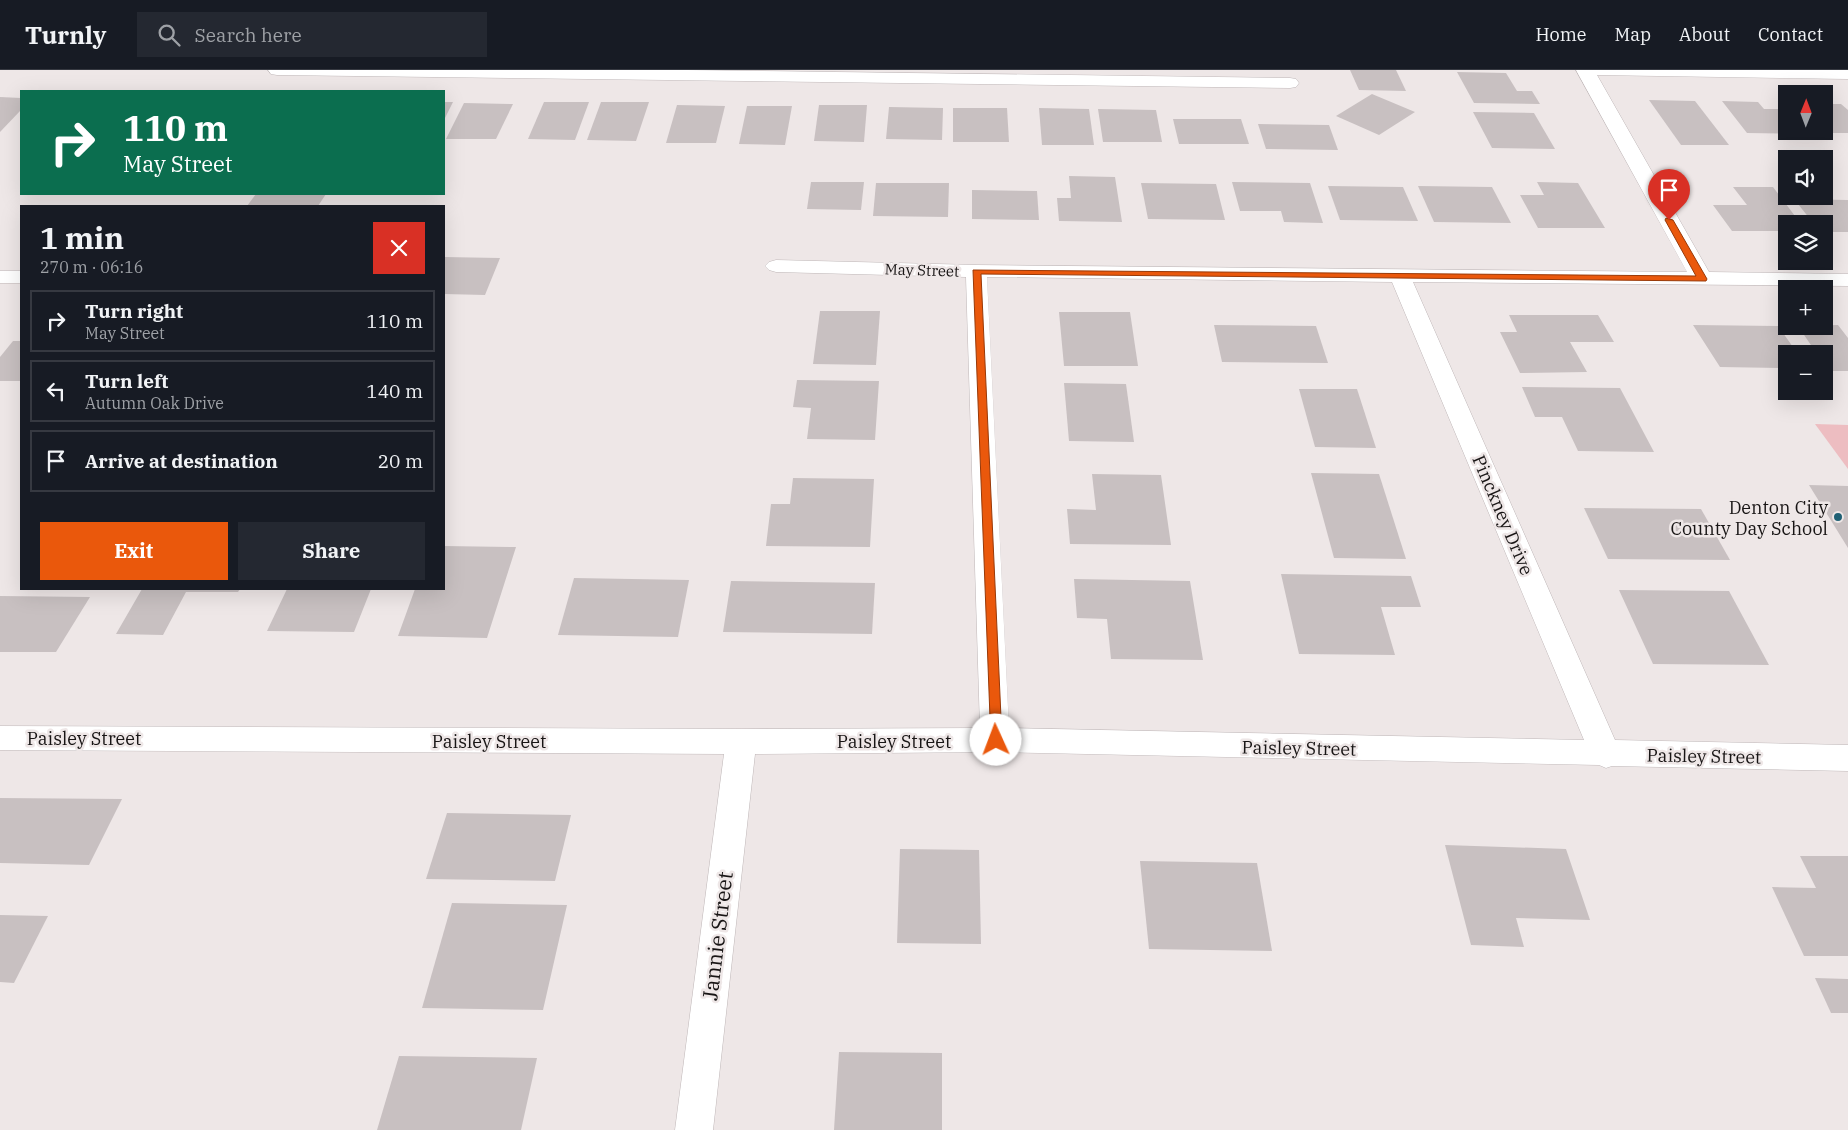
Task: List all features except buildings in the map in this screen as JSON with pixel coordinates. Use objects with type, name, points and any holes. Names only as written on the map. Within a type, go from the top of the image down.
[{"type":"street","points":[[277,70],[703,72],[1290,83]]},
{"type":"street","points":[[1585,70],[1848,74]]},
{"type":"street","points":[[1585,70],[1702,279]]},
{"type":"street","name":"May Street","points":[[776,266],[976,271],[1848,280]]},
{"type":"street","points":[[976,271],[996,740]]},
{"type":"street","name":"Pinckney Drive","points":[[1400,276],[1606,755]]},
{"type":"street","points":[[0,277],[20,277]]},
{"type":"street","name":"Paisley Street","points":[[0,738],[741,742],[996,740],[1606,755],[1848,758]]},
{"type":"street","name":"Jannie Street","points":[[694,1130],[741,742]]},
{"type":"shaded area","points":[[1815,424],[1848,425],[1848,469]]},
{"type":"place","name":"Denton City County Day School","points":[[1838,517]]},
{"type":"route","points":[[996,740],[976,271],[1702,279],[1669,220]]}]
